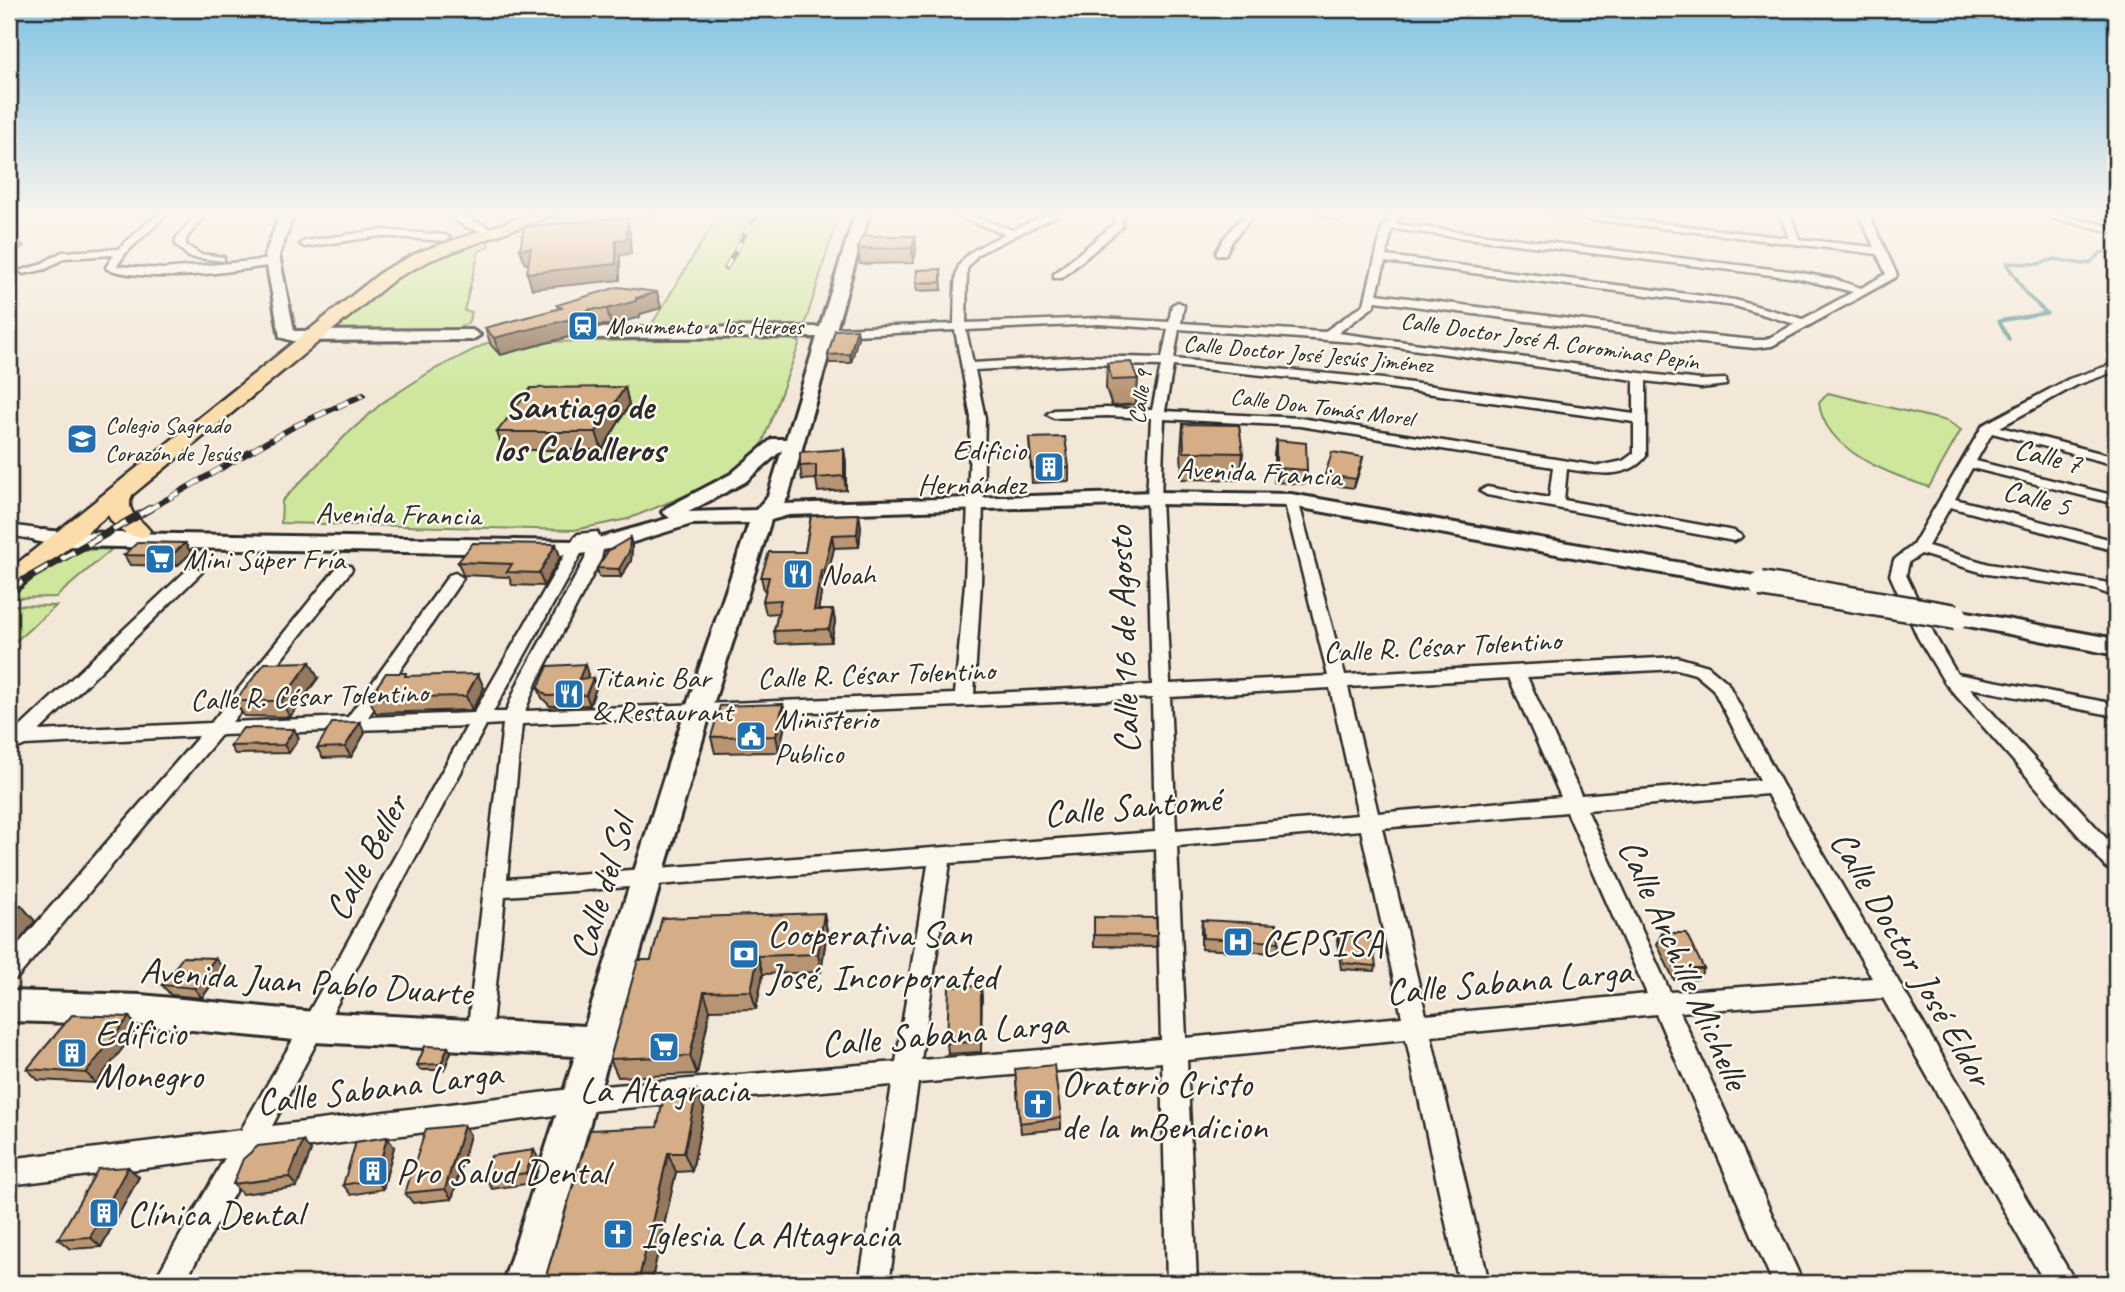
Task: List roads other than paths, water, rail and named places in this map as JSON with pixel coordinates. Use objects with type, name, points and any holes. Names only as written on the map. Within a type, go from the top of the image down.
[{"type":"main road","points":[[276,274],[285,331],[302,336],[472,335]]},
{"type":"main road","points":[[9,563],[121,493],[374,274]]},
{"type":"main road","points":[[9,583],[57,535],[302,336],[390,274]]},
{"type":"main road","name":"Calle del Sol","points":[[523,1283],[698,711],[770,509],[779,443],[838,274]]},
{"type":"main road","points":[[594,333],[819,332]]},
{"type":"main road","name":"Calle del Sol","points":[[770,509],[778,497],[819,332]]},
{"type":"main road","points":[[673,512],[725,487],[762,460],[779,443]]},
{"type":"main road","points":[[121,493],[117,502],[120,517],[138,531]]},
{"type":"main road","name":"Avenida Francia","points":[[57,535],[138,531],[586,541],[673,512],[1154,498],[1292,500],[2116,647]]},
{"type":"main road","name":"Avenida Francia","points":[[57,535],[586,541],[691,518],[770,509]]},
{"type":"main road","name":"Avenida Juan Pablo Duarte","points":[[9,1006],[141,1010],[314,1027],[596,1042]]},
{"type":"street","points":[[963,274],[960,328],[978,418],[973,583],[964,701]]},
{"type":"street","points":[[1328,335],[1369,305],[1378,274]]},
{"type":"street","points":[[1509,274],[1735,303],[1777,313],[1803,323]]},
{"type":"street","points":[[1791,274],[1834,282],[1863,292]]},
{"type":"street","points":[[1373,297],[1737,344],[1768,343],[1892,274]]},
{"type":"street","name":"Calle 9","points":[[1154,498],[1158,414],[1178,305]]},
{"type":"street","name":"Calle Doctor José A. Corominas Pepín","points":[[819,332],[1099,321],[1328,335],[1640,377],[1700,384],[1722,382]]},
{"type":"street","name":"Calle Doctor José Jesús Jiménez","points":[[969,367],[1103,360],[1168,364],[1391,382],[1641,419]]},
{"type":"street","points":[[2116,367],[2073,382],[1988,428],[1919,548],[1902,560],[1898,575],[1927,638],[1951,679],[2116,863]]},
{"type":"street","points":[[1640,377],[1641,419]]},
{"type":"street","name":"Calle Don Tomás Morel","points":[[1054,414],[1107,412],[1300,422],[1583,468],[1615,468],[1636,460],[1641,453],[1641,419]]},
{"type":"street","points":[[1988,428],[2116,461]]},
{"type":"street","name":"Calle 7","points":[[1967,463],[2116,500]]},
{"type":"street","points":[[1556,503],[1560,464]]},
{"type":"street","points":[[1487,491],[1734,536]]},
{"type":"street","name":"Calle 16 de Agosto","points":[[1154,498],[1182,1283]]},
{"type":"street","points":[[1292,500],[1338,681],[1474,1283]]},
{"type":"street","name":"Calle 5","points":[[1945,501],[2116,546]]},
{"type":"street","points":[[9,530],[57,535]]},
{"type":"street","points":[[479,1035],[513,717],[528,681],[593,559],[586,541]]},
{"type":"street","name":"Calle Beller","points":[[168,1283],[247,1140],[314,1027],[480,719],[586,541]]},
{"type":"street","points":[[1919,548],[1987,569],[2097,585],[2116,592]]},
{"type":"street","points":[[9,971],[216,729],[344,569]]},
{"type":"street","points":[[12,743],[194,572]]},
{"type":"street","points":[[353,724],[455,578]]},
{"type":"street","name":"Calle R. César Tolentino","points":[[12,743],[216,729],[964,701],[1677,663],[1702,669]]},
{"type":"street","name":"Calle Doctor José Eldor","points":[[1702,669],[1721,686],[1773,786],[2062,1283]]},
{"type":"street","name":"Calle Archille Michelle","points":[[1516,673],[1788,1283]]},
{"type":"street","points":[[1951,679],[2116,710]]},
{"type":"street","name":"Calle Santomé","points":[[496,888],[1168,839],[1773,786]]},
{"type":"street","points":[[874,1283],[909,1073],[940,857]]},
{"type":"street","name":"Calle Sabana Larga","points":[[9,1172],[579,1100],[1174,1050],[1664,1003],[1888,987]]},
{"type":"waterway","points":[[2009,339],[1999,321],[2047,313],[2027,295],[2013,274]]},
{"type":"railway","points":[[148,510],[295,426],[363,395]]},
{"type":"railway","points":[[9,589],[151,508]]},
{"type":"place","name":"Monumento a los Heroes","points":[[583,326]]},
{"type":"place","name":"Colegio Sagrado Corazón de Jesús","points":[[82,439]]},
{"type":"place","name":"Edificio Hernández","points":[[1049,467]]},
{"type":"place","name":"Mini Súper Fría","points":[[160,559]]},
{"type":"place","name":"Noah","points":[[798,574]]},
{"type":"place","name":"Titanic Bar & Restaurant","points":[[569,694]]},
{"type":"place","name":"Ministerio Publico","points":[[751,736]]},
{"type":"place","name":"CEPSISA","points":[[1238,942]]},
{"type":"place","name":"Cooperativa San José, Incorporated","points":[[744,954]]},
{"type":"place","name":"La Altagracia","points":[[664,1047]]},
{"type":"place","name":"Edificio Monegro","points":[[72,1053]]},
{"type":"place","name":"Oratorio Cristo de la mBendicion","points":[[1038,1104]]},
{"type":"place","name":"Pro Salud Dental","points":[[373,1171]]},
{"type":"place","name":"Clínica Dental","points":[[104,1213]]},
{"type":"place","name":"Iglesia La Altagracia","points":[[618,1234]]},
{"type":"district","name":"Santiago de los Caballeros","points":[[579,426]]}]
